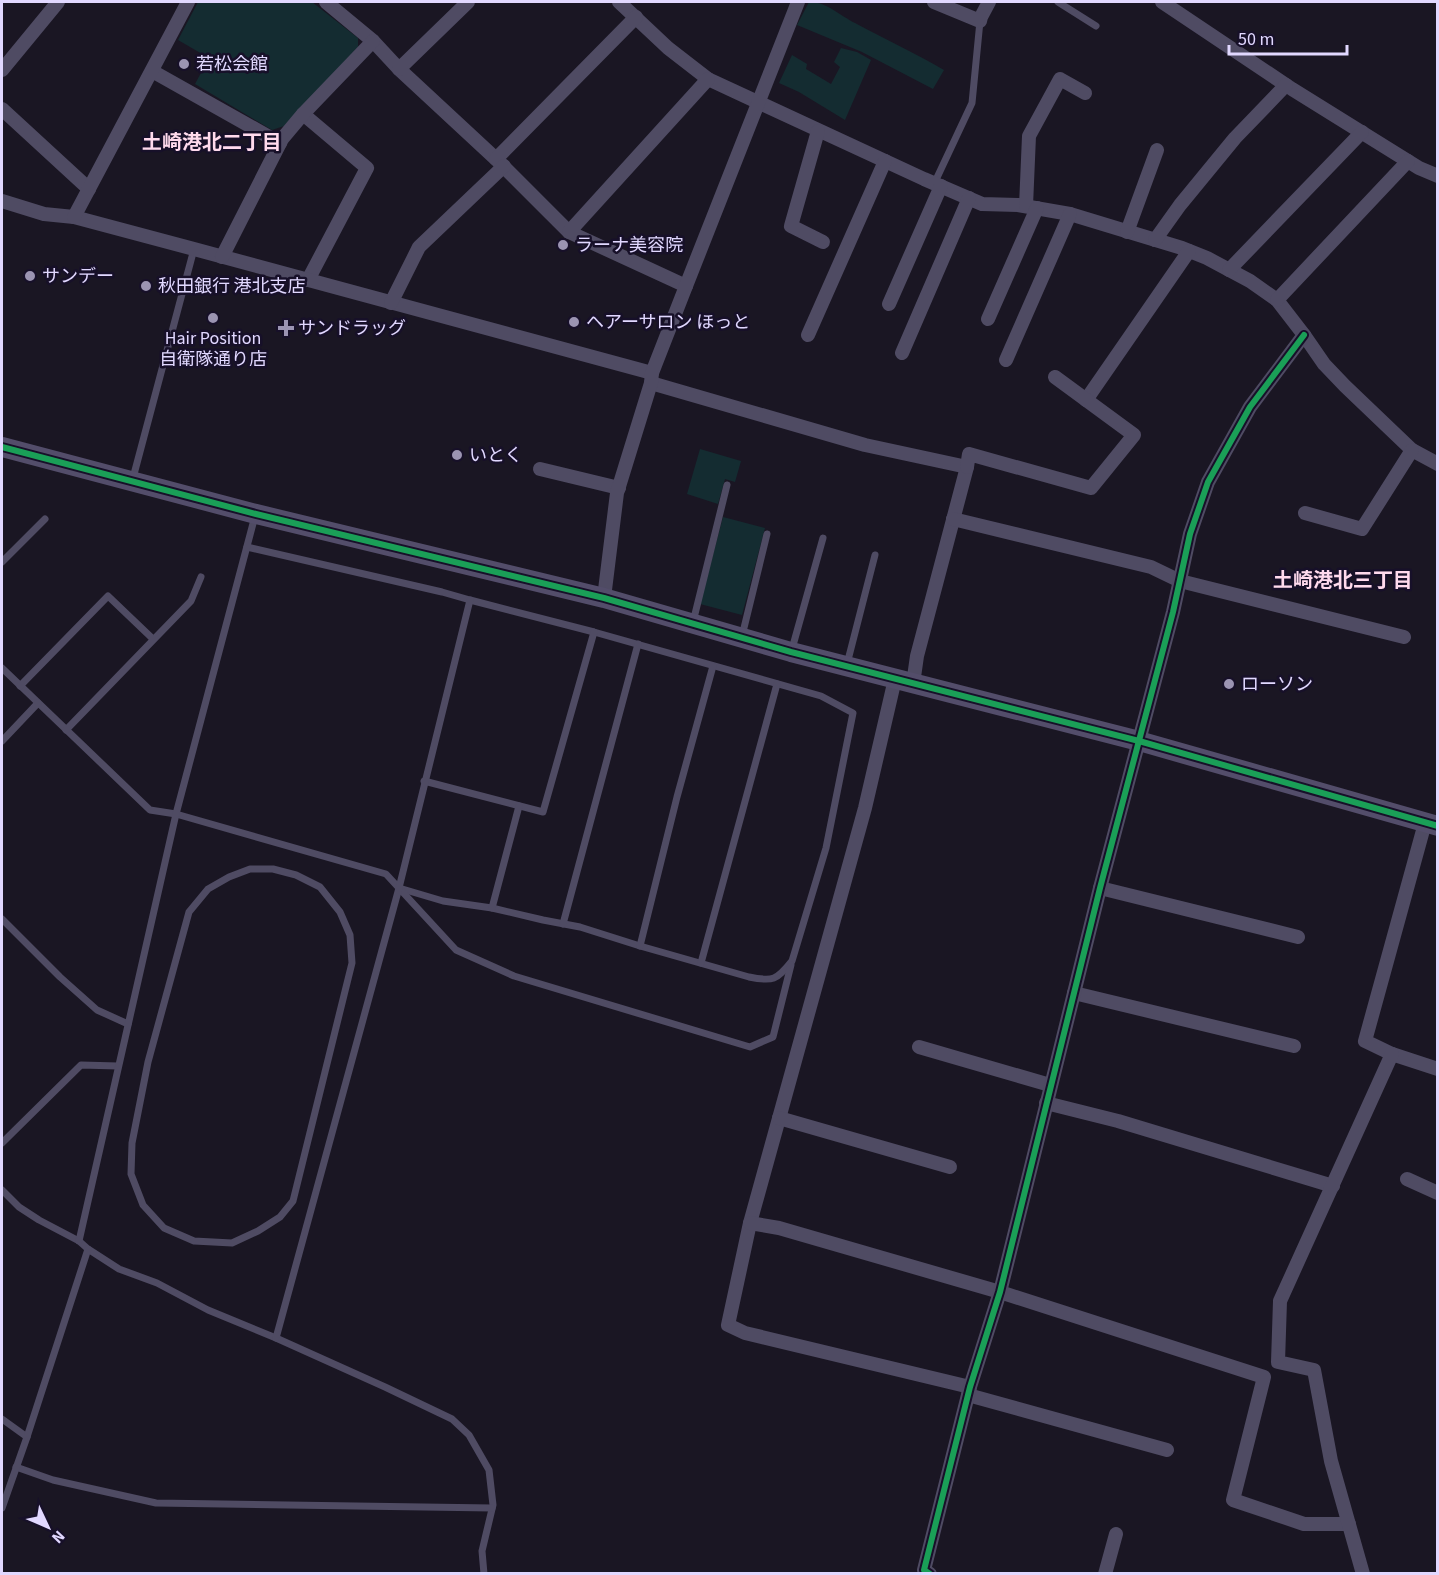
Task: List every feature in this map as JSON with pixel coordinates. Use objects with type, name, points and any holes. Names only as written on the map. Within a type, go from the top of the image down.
[{"type":"street","points":[[2,70],[58,2]]},
{"type":"street","points":[[74,218],[188,2]]},
{"type":"street","points":[[326,2],[373,41],[399,69],[500,162],[569,232],[686,286]]},
{"type":"street","points":[[399,69],[468,2]]},
{"type":"street","points":[[619,2],[668,48],[708,80],[938,185],[982,204],[1032,207],[1070,214],[1155,240],[1189,251],[1250,281],[1277,300],[1323,364],[1344,386],[1412,450],[1437,464]]},
{"type":"street","points":[[604,598],[619,488],[652,378],[798,2]]},
{"type":"street","points":[[934,2],[980,21],[989,2]]},
{"type":"street","points":[[1162,2],[1286,85],[1419,168],[1437,176]]},
{"type":"street","points":[[391,303],[419,247],[636,17]]},
{"type":"street","points":[[222,256],[280,144],[303,114],[373,41]]},
{"type":"street","points":[[152,71],[280,144]]},
{"type":"street","points":[[988,319],[1032,207],[1029,136],[1060,79],[1085,93]]},
{"type":"street","points":[[569,232],[708,80]]},
{"type":"street","points":[[1155,240],[1180,205],[1235,138],[1286,85]]},
{"type":"street","points":[[2,109],[89,189]]},
{"type":"street","points":[[303,114],[367,168],[308,280]]},
{"type":"street","points":[[818,131],[791,226],[823,242]]},
{"type":"street","points":[[1229,270],[1362,132]]},
{"type":"street","points":[[1127,232],[1157,150]]},
{"type":"street","points":[[808,335],[885,161]]},
{"type":"street","points":[[1277,300],[1408,161]]},
{"type":"street","points":[[889,304],[938,185]]},
{"type":"street","points":[[902,353],[969,198]]},
{"type":"street","points":[[2,201],[44,214],[74,218],[222,256],[391,303],[652,378],[865,445],[967,467]]},
{"type":"street","points":[[1006,360],[1070,214]]},
{"type":"street","points":[[1086,400],[1189,251]]},
{"type":"street","points":[[930,1574],[924,1570],[968,1391],[1000,1292],[1050,1084],[1180,581],[1190,534],[1208,482],[1250,407],[1304,335]]},
{"type":"street","points":[[1055,377],[1134,435],[1091,488],[969,454],[917,656],[904,681],[865,808],[779,1118],[750,1223],[728,1325],[745,1333],[968,1391],[1167,1450]]},
{"type":"street","points":[[2,447],[256,514],[604,598],[791,652],[1139,741],[1431,825],[1365,1041],[1392,1054],[1437,1069]]},
{"type":"street","points":[[1305,513],[1362,530],[1412,450]]},
{"type":"street","points":[[540,469],[619,488]]},
{"type":"street","points":[[953,519],[1150,567],[1180,581],[1404,637]]},
{"type":"street","points":[[1100,888],[1298,937]]},
{"type":"street","points":[[1074,993],[1294,1046]]},
{"type":"street","points":[[920,1047],[1050,1084]]},
{"type":"street","points":[[1363,1574],[1332,1461],[1314,1370],[1278,1362],[1280,1301],[1392,1054]]},
{"type":"street","points":[[1046,1103],[1118,1121],[1333,1186]]},
{"type":"street","points":[[779,1118],[950,1167]]},
{"type":"street","points":[[1407,1179],[1437,1194]]},
{"type":"street","points":[[750,1223],[779,1228],[1000,1292],[1264,1377],[1233,1500],[1304,1524],[1349,1524]]},
{"type":"street","points":[[1105,1574],[1116,1534]]},
{"type":"lane","points":[[1058,2],[1096,26]]},
{"type":"lane","points":[[938,185],[972,102],[980,21]]},
{"type":"lane","points":[[132,481],[194,249]]},
{"type":"lane","points":[[692,624],[727,485]]},
{"type":"lane","points":[[79,1241],[176,814],[256,514]]},
{"type":"lane","points":[[2,562],[45,519]]},
{"type":"lane","points":[[741,638],[767,534]]},
{"type":"lane","points":[[791,652],[823,538]]},
{"type":"lane","points":[[2,668],[150,810],[176,814],[387,874],[456,950],[514,976],[750,1047],[773,1037],[792,961],[826,848],[853,713],[821,696],[638,644],[442,592],[247,547]]},
{"type":"lane","points":[[846,666],[875,555]]},
{"type":"lane","points":[[66,730],[191,601],[201,577]]},
{"type":"lane","points":[[20,686],[108,596],[153,639]]},
{"type":"lane","points":[[276,1338],[399,888],[470,600]]},
{"type":"lane","points":[[424,781],[543,812],[594,632]]},
{"type":"lane","points":[[564,924],[638,644]]},
{"type":"lane","points":[[640,946],[713,666]]},
{"type":"lane","points":[[701,963],[777,684]]},
{"type":"lane","points":[[2,741],[38,703]]},
{"type":"lane","points":[[492,908],[519,806]]},
{"type":"lane","points":[[250,869],[273,869],[296,874],[320,887],[340,912],[350,935],[352,963],[293,1201],[280,1217],[258,1231],[232,1243],[194,1241],[164,1227],[143,1204],[131,1174],[132,1143],[148,1062],[189,912],[208,889],[229,877],[250,869]]},
{"type":"lane","points":[[399,888],[443,901],[492,908],[580,927],[765,980],[780,976],[792,961]]},
{"type":"lane","points":[[2,919],[97,1010],[128,1024]]},
{"type":"lane","points":[[2,1143],[81,1065],[118,1066]]},
{"type":"lane","points":[[2,1190],[19,1207],[79,1241],[119,1269],[157,1283],[208,1310],[276,1338],[452,1419],[469,1435],[489,1470],[493,1505],[482,1551],[484,1574]]},
{"type":"lane","points":[[2,1508],[88,1249]]},
{"type":"lane","points":[[2,1419],[27,1437]]},
{"type":"lane","points":[[16,1467],[53,1480],[156,1503],[492,1509]]},
{"type":"green space","points":[[198,2],[312,2],[358,38],[358,47],[284,126],[272,130],[195,84],[209,58],[178,40]]},
{"type":"green space","points":[[809,2],[827,6],[944,70],[933,89],[862,52],[797,25]]},
{"type":"green space","points":[[841,48],[857,52],[871,60],[845,120],[799,92],[779,83],[792,55],[807,64],[806,69],[831,84],[840,67],[834,62]]},
{"type":"green space","points":[[700,449],[741,461],[735,482],[725,479],[718,504],[687,494]]},
{"type":"green space","points":[[723,517],[765,528],[742,615],[700,604]]},
{"type":"cycle path","points":[[930,1574],[924,1570],[970,1387],[1000,1292],[1100,888],[1173,612],[1190,534],[1208,482],[1250,407],[1304,335]]},
{"type":"cycle path","points":[[2,447],[256,514],[604,598],[791,652],[1139,741],[1438,826]]},
{"type":"place","name":"若松会館","points":[[184,64]]},
{"type":"place","name":"ラーナ美容院","points":[[563,245]]},
{"type":"place","name":"サンデー","points":[[30,276]]},
{"type":"place","name":"秋田銀行 港北支店","points":[[146,286]]},
{"type":"place","name":"Hair Position 自衛隊通り店","points":[[213,318]]},
{"type":"place","name":"ヘアーサロン ほっと","points":[[574,322]]},
{"type":"place","name":"サンドラッグ","points":[[286,328]]},
{"type":"place","name":"いとく","points":[[457,455]]},
{"type":"place","name":"ローソン","points":[[1229,684]]},
{"type":"district","name":"土崎港北二丁目","points":[[212,142]]},
{"type":"district","name":"土崎港北三丁目","points":[[1343,580]]}]
